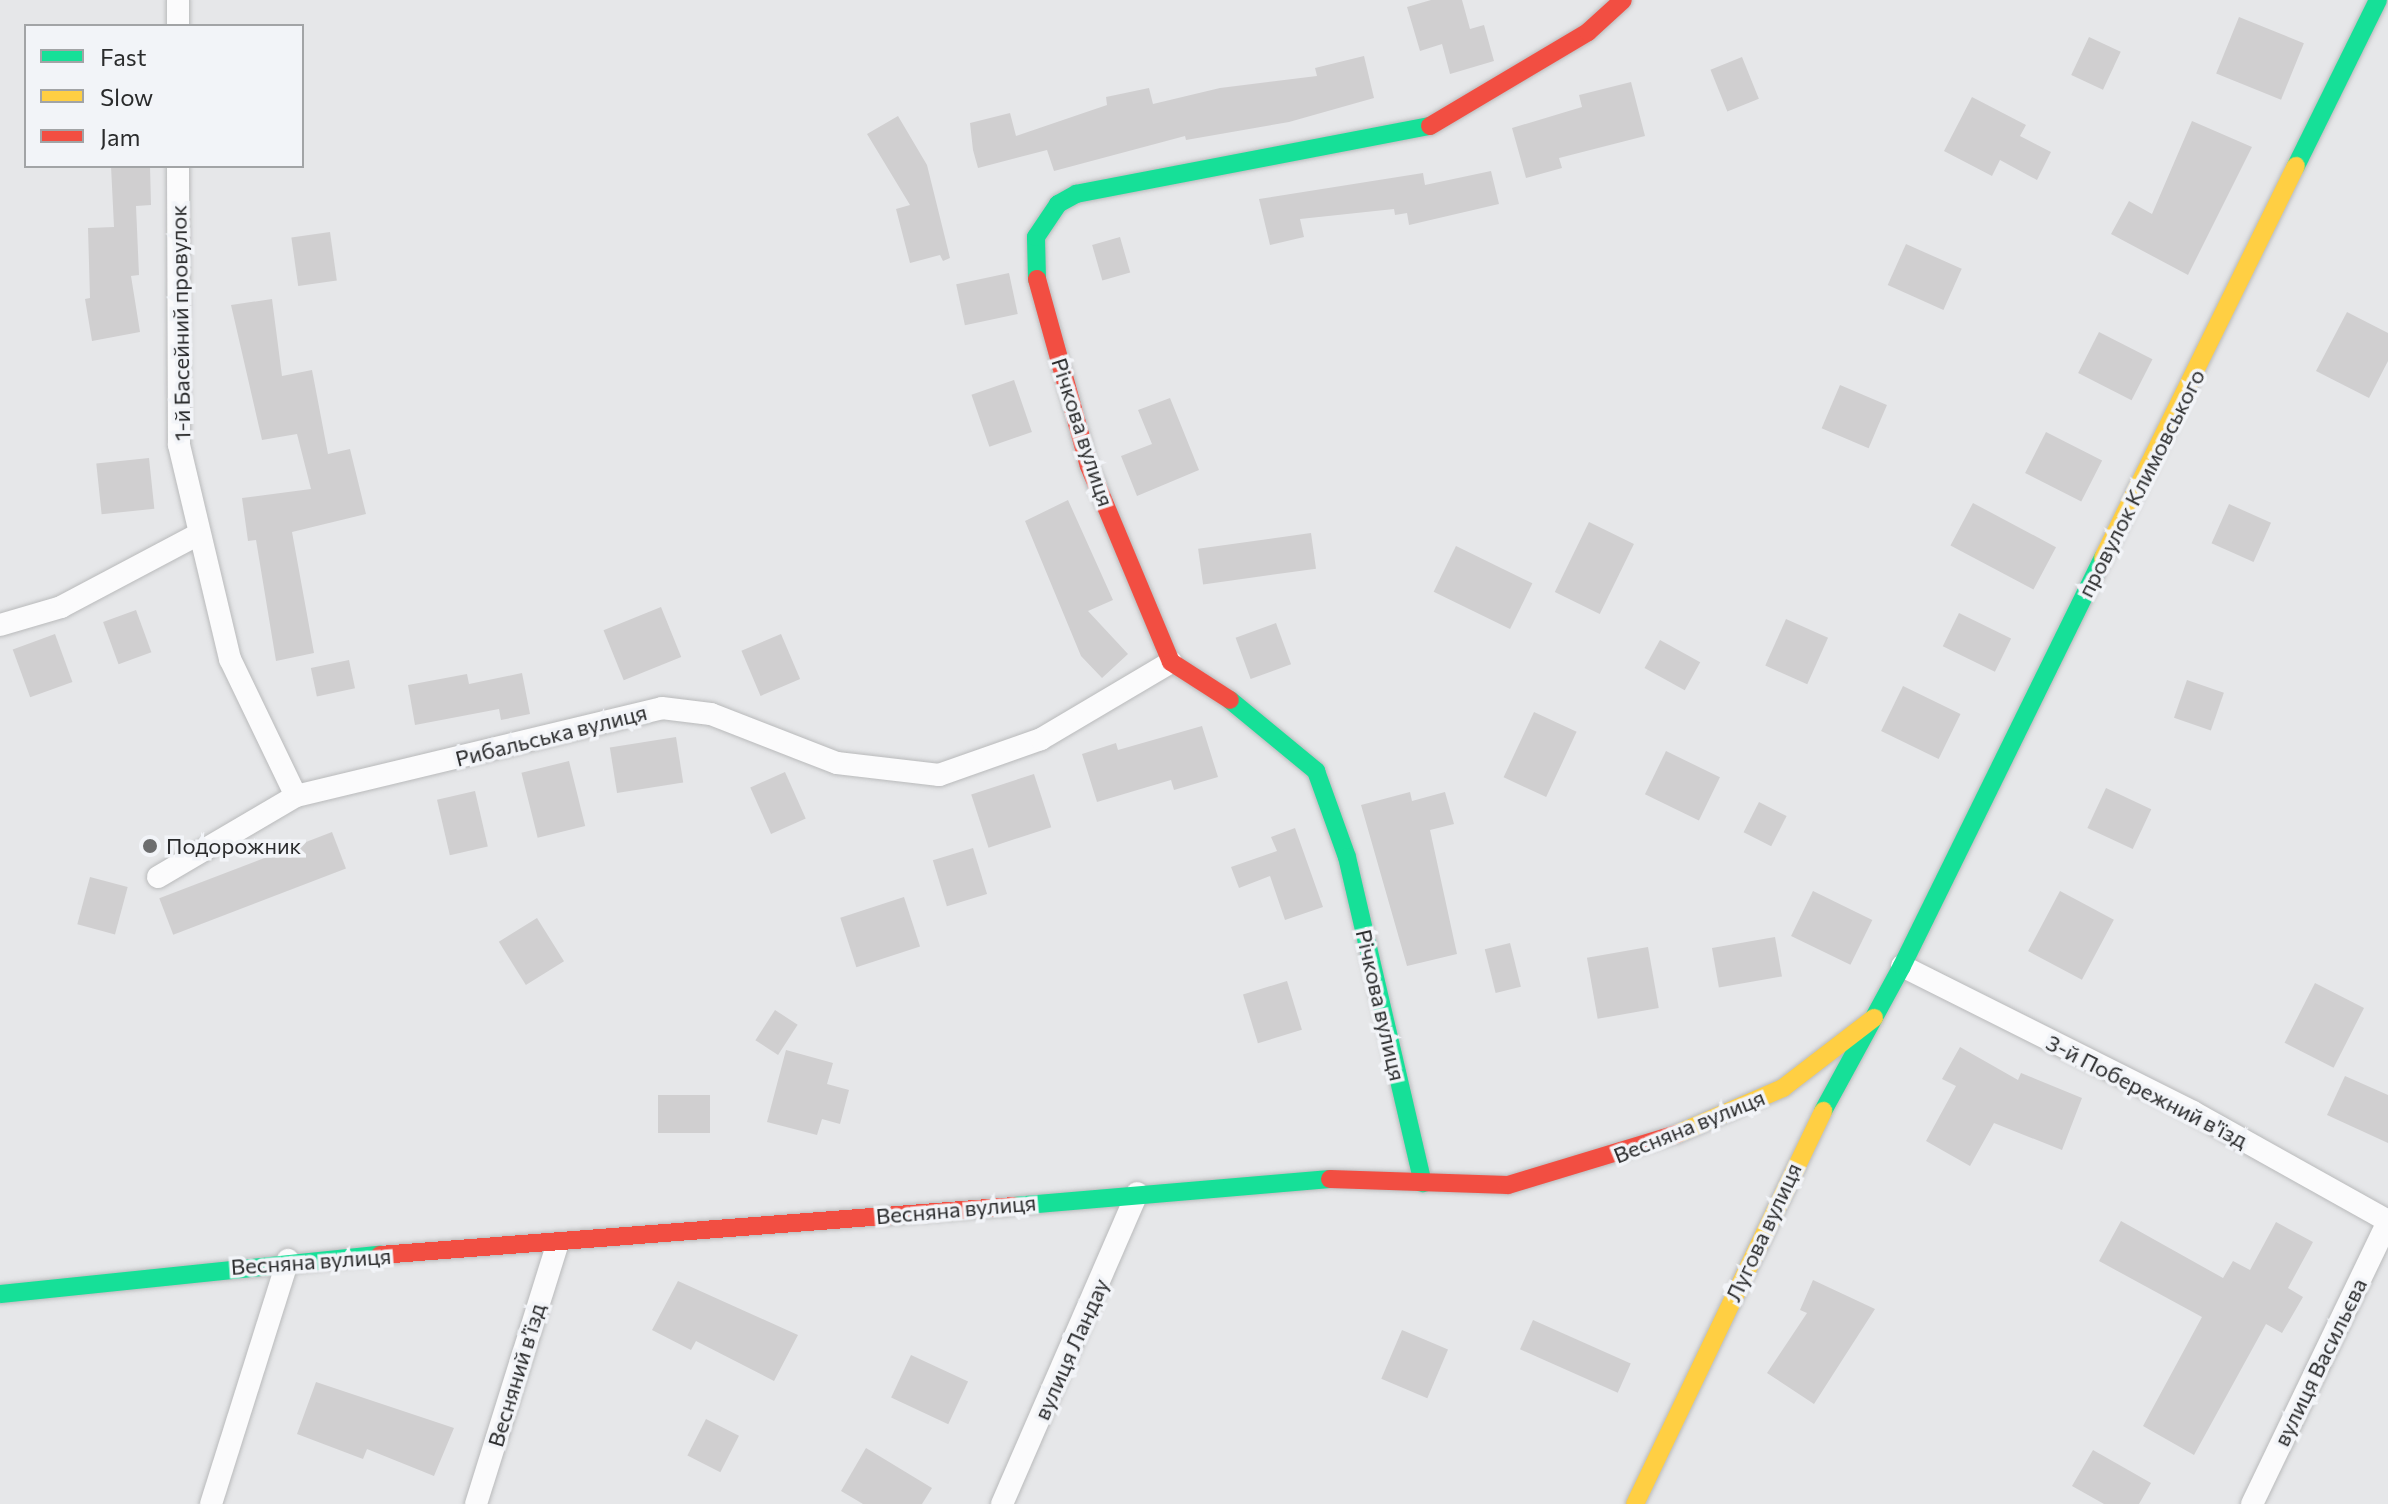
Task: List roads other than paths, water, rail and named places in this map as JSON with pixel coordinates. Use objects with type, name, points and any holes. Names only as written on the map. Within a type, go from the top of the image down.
[{"type":"street","points":[[178,0],[178,24]]},
{"type":"street","name":"Річкова вулиця","points":[[1423,1183],[1347,857],[1316,771],[1247,711],[1171,662],[1085,452],[1036,277],[1036,237],[1044,219],[1076,194],[1438,124],[1588,32],[1623,0]]},
{"type":"street","name":"провулок Климовського","points":[[1902,966],[2378,0]]},
{"type":"street","name":"1-й Басейний провулок","points":[[178,168],[179,445],[230,659],[296,796]]},
{"type":"street","points":[[0,625],[61,607],[199,534]]},
{"type":"street","name":"Рибальська вулиця","points":[[158,877],[296,796],[662,708],[711,714],[837,763],[939,775],[1041,739],[1171,662]]},
{"type":"street","name":"Лугова вулиця","points":[[1635,1504],[1794,1164],[1902,966]]},
{"type":"street","name":"3-й Побережний в'їзд","points":[[1902,966],[2193,1112],[2388,1221]]},
{"type":"street","name":"Весняна вулиця","points":[[0,1294],[288,1260],[557,1245],[1363,1176],[1423,1183],[1508,1185],[1642,1149],[1783,1088],[1874,1018]]},
{"type":"street","name":"вулиця Ландау","points":[[1002,1504],[1137,1193]]},
{"type":"street","name":"вулиця Васильєва","points":[[2252,1504],[2388,1221]]},
{"type":"street","name":"Весняний вʼїзд","points":[[476,1504],[557,1245]]},
{"type":"street","points":[[211,1504],[288,1260]]},
{"type":"place","name":"Подорожник","points":[[150,846]]}]
